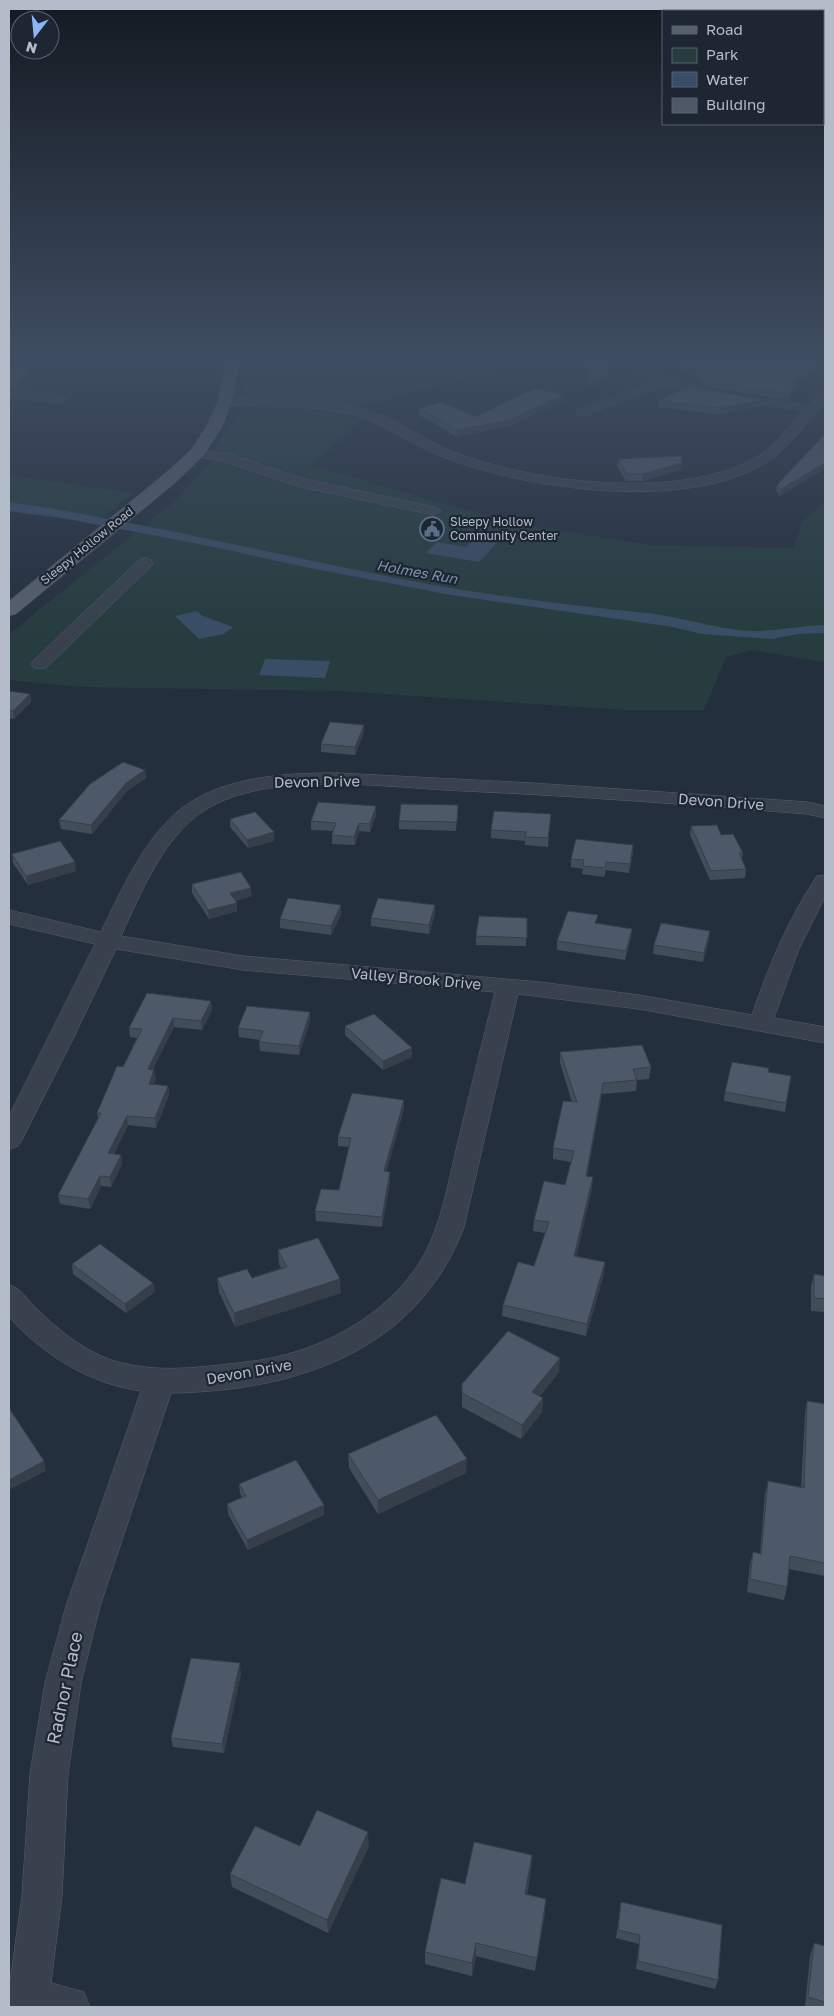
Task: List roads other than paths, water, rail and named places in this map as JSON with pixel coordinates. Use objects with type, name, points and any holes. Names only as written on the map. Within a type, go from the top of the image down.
[{"type":"main road","name":"Sleepy Hollow Road","points":[[10,608],[128,513],[199,449]]},
{"type":"street","points":[[439,449],[494,469],[560,482],[641,487],[685,484],[741,471],[766,457],[774,449]]},
{"type":"street","points":[[196,453],[227,457],[297,482],[343,490],[434,511]]},
{"type":"street","points":[[40,664],[145,563]]},
{"type":"street","name":"Devon Drive","points":[[9,1140],[158,846],[180,819],[210,800],[254,786],[274,782],[316,780],[499,786],[807,808],[825,812]]},
{"type":"street","points":[[761,1022],[784,955],[803,915],[825,881]]},
{"type":"street","name":"Valley Brook Drive","points":[[9,917],[109,941],[253,964],[508,986],[639,1002],[761,1022],[825,1036]]},
{"type":"street","name":"Devon Drive","points":[[9,1296],[33,1324],[65,1349],[105,1370],[160,1381],[191,1381],[284,1368],[353,1341],[374,1328],[405,1300],[429,1271],[444,1241],[458,1200],[508,986]]},
{"type":"street","name":"Radnor Place","points":[[28,2003],[42,1896],[49,1774],[63,1683],[83,1606],[160,1381]]},
{"type":"street","points":[[28,2003],[69,2007]]},
{"type":"water","points":[[9,502],[106,518],[396,578],[490,594],[661,615],[730,629],[758,631],[824,625],[825,633],[798,634],[772,639],[702,634],[673,627],[451,595],[57,517],[9,511]]},
{"type":"water","points":[[474,539],[497,543],[479,562],[426,553],[437,542],[466,547]]},
{"type":"water","points":[[196,611],[203,616],[233,627],[224,634],[199,639],[175,616]]},
{"type":"water","points":[[265,659],[330,661],[325,678],[259,675]]},
{"type":"place","name":"Sleepy Hollow Community Center","points":[[432,529]]},
{"type":"water label","name":"Holmes Run","points":[[417,572]]}]
